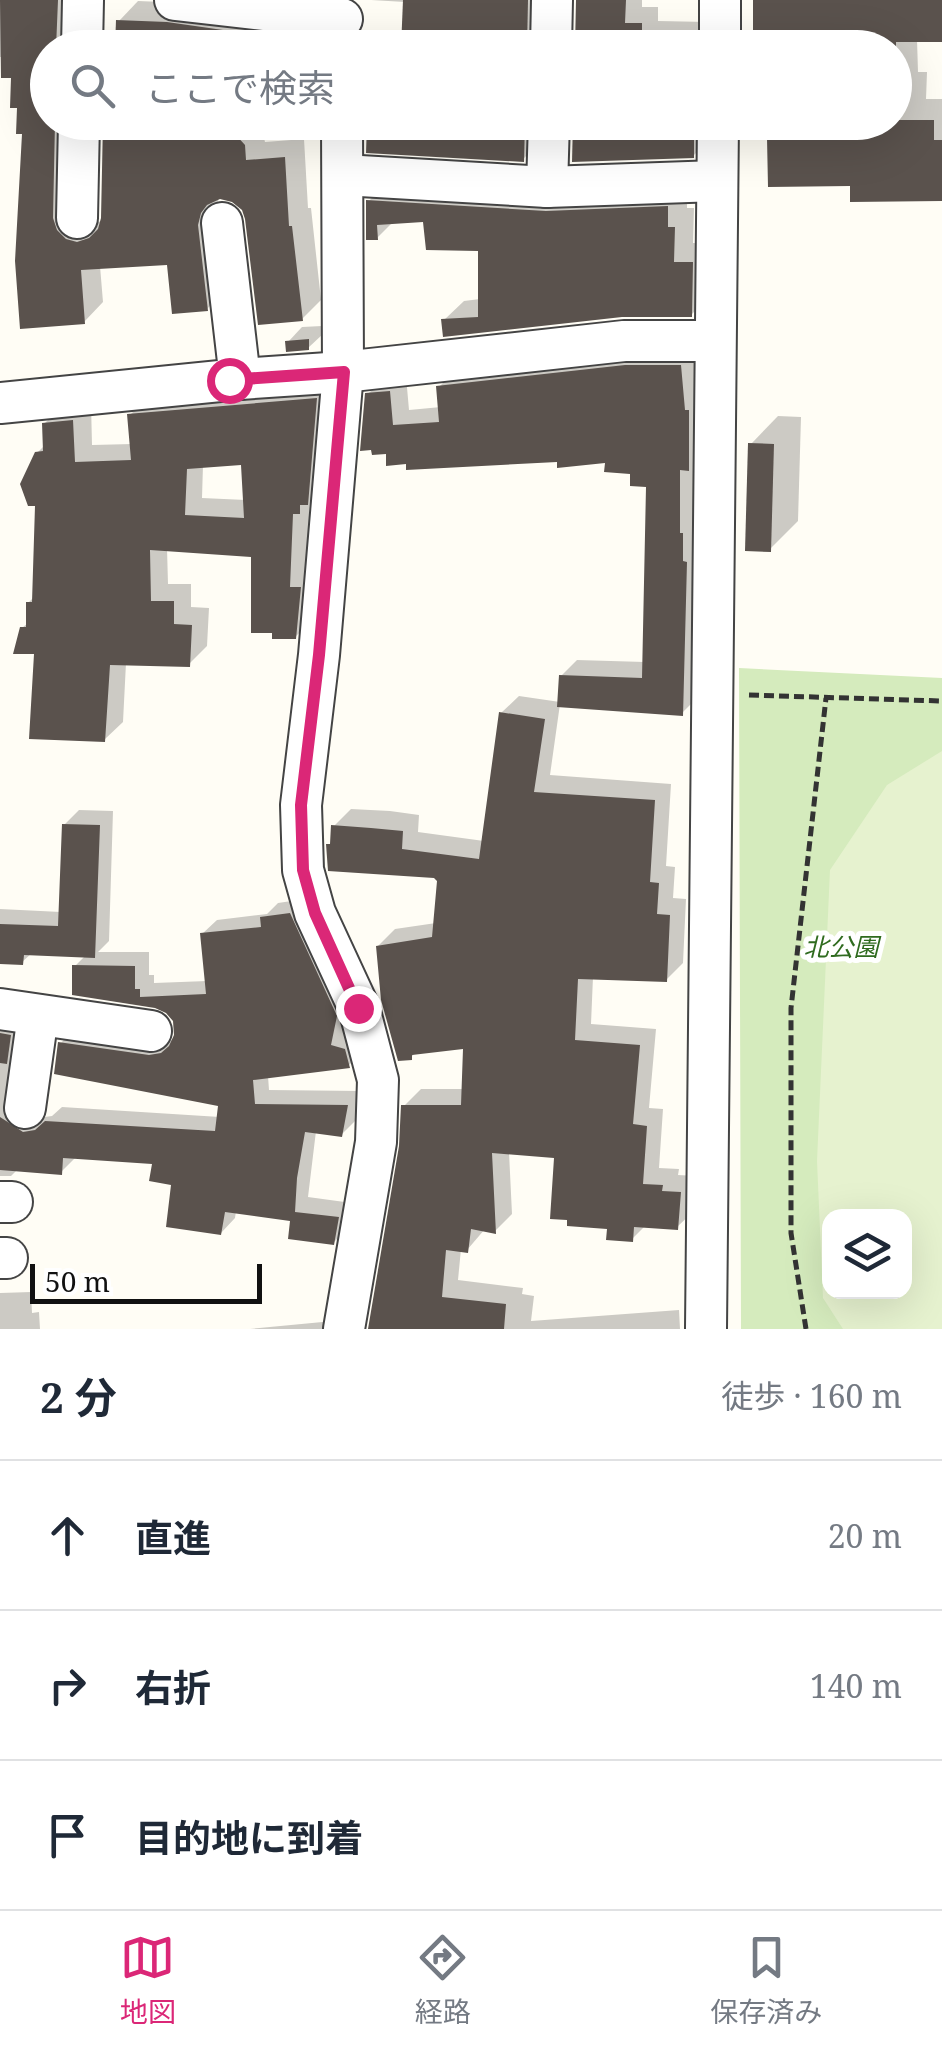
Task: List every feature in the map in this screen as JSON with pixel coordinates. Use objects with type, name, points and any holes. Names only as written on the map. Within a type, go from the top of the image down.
[{"type":"street","points":[[82,30],[83,0]]},
{"type":"street","points":[[175,0],[342,22]]},
{"type":"street","points":[[551,30],[552,0]]},
{"type":"street","points":[[720,0],[720,30]]},
{"type":"street","points":[[77,218],[79,140]]},
{"type":"street","points":[[342,140],[344,372],[319,655],[301,805],[303,870],[315,913],[358,1008],[378,1080],[376,1142],[344,1329]]},
{"type":"street","points":[[547,187],[548,140]]},
{"type":"street","points":[[706,1329],[718,140]]},
{"type":"street","points":[[342,175],[547,187],[717,181]]},
{"type":"street","points":[[222,222],[240,379]]},
{"type":"street","points":[[0,404],[624,341],[714,340]]},
{"type":"street","points":[[25,1108],[19,1012],[151,1031]]},
{"type":"path","points":[[711,693],[942,702]]},
{"type":"path","points":[[806,1329],[792,1233],[792,1008],[826,698]]},
{"type":"green space","name":"北公園","points":[[739,668],[942,678],[942,1329],[741,1329]]},
{"type":"green space","points":[[942,751],[942,1329],[843,1329],[824,1299],[912,1299],[912,1209],[822,1209],[822,1275],[817,1161],[830,870],[887,785]]},
{"type":"building","points":[[0,0],[58,0],[57,30],[30,30],[30,140],[55,140],[53,218],[66,239],[77,242],[98,229],[103,140],[240,140],[245,145],[246,160],[285,157],[289,226],[303,321],[258,325],[245,219],[242,210],[232,202],[220,199],[207,205],[198,225],[208,311],[172,314],[167,265],[81,270],[85,324],[20,329],[15,261],[22,134],[16,134],[17,108],[10,108],[11,78],[1,78]]},
{"type":"building","points":[[403,0],[528,0],[527,30],[402,30]]},
{"type":"building","points":[[576,0],[626,0],[625,23],[642,23],[642,30],[575,30]]},
{"type":"building","points":[[753,0],[942,0],[942,42],[912,42],[912,30],[753,30]]},
{"type":"building","points":[[116,20],[223,30],[116,30]]},
{"type":"building","points":[[912,120],[934,120],[934,140],[942,140],[942,201],[850,202],[850,186],[768,187],[767,140],[912,140]]},
{"type":"building","points":[[366,140],[525,140],[524,162],[366,153]]},
{"type":"building","points":[[573,140],[694,140],[694,158],[572,162]]},
{"type":"building","points":[[366,200],[546,211],[668,206],[668,227],[675,227],[674,262],[693,262],[692,317],[622,317],[443,337],[441,319],[478,317],[478,251],[426,250],[423,222],[377,225],[378,240],[366,240]]},
{"type":"building","points":[[309,339],[309,350],[286,352],[285,341]]},
{"type":"building","points":[[625,365],[681,365],[685,410],[689,410],[689,471],[680,470],[680,533],[683,561],[687,562],[683,716],[557,707],[559,675],[642,678],[646,487],[630,486],[630,474],[604,472],[605,463],[557,468],[557,462],[406,470],[406,464],[386,466],[386,454],[360,451],[365,393],[390,391],[393,425],[439,422],[436,386]]},
{"type":"building","points":[[317,398],[308,505],[300,505],[300,514],[293,514],[290,587],[301,587],[296,639],[272,639],[272,633],[251,633],[251,557],[150,550],[151,601],[174,601],[174,624],[192,625],[190,667],[110,665],[105,742],[29,739],[34,654],[13,654],[20,627],[26,627],[26,602],[32,602],[35,506],[28,506],[20,484],[35,452],[43,451],[42,423],[73,420],[75,462],[131,460],[127,414]],"holes":[[[241,465],[244,518],[185,515],[187,469]]]},
{"type":"building","points":[[748,443],[774,444],[771,552],[745,551]]},
{"type":"building","points":[[499,712],[545,719],[534,792],[655,800],[650,882],[659,883],[657,914],[670,915],[667,982],[578,979],[575,1040],[640,1045],[633,1124],[647,1126],[643,1184],[663,1185],[662,1191],[681,1192],[678,1230],[634,1227],[633,1242],[606,1240],[607,1229],[567,1226],[567,1220],[550,1219],[554,1158],[492,1153],[496,1234],[471,1229],[468,1253],[446,1250],[442,1297],[506,1304],[504,1329],[368,1329],[399,1146],[401,1105],[461,1105],[463,1049],[412,1055],[412,1060],[398,1061],[381,1000],[376,946],[432,937],[437,881],[328,871],[326,844],[330,844],[331,825],[403,831],[402,849],[479,859]]},
{"type":"building","points":[[62,824],[100,825],[95,958],[24,955],[23,965],[0,964],[0,924],[58,926]]},
{"type":"building","points":[[290,913],[337,1016],[331,1045],[345,1049],[350,1068],[253,1080],[255,1104],[348,1105],[342,1137],[305,1132],[297,1178],[295,1212],[339,1217],[334,1245],[288,1239],[290,1221],[225,1212],[221,1235],[166,1227],[171,1185],[149,1181],[152,1164],[63,1158],[62,1175],[0,1170],[0,1117],[23,1132],[35,1130],[45,1121],[215,1131],[218,1106],[54,1074],[58,1042],[149,1055],[161,1053],[174,1035],[173,1021],[155,1008],[72,995],[72,965],[135,966],[135,989],[140,989],[140,997],[206,994],[200,933],[261,927],[260,917]]},
{"type":"building","points":[[0,1033],[11,1035],[7,1064],[0,1063]]},
{"type":"route","points":[[229,380],[344,372],[319,655],[301,805],[303,870],[315,913],[358,1008]]}]
